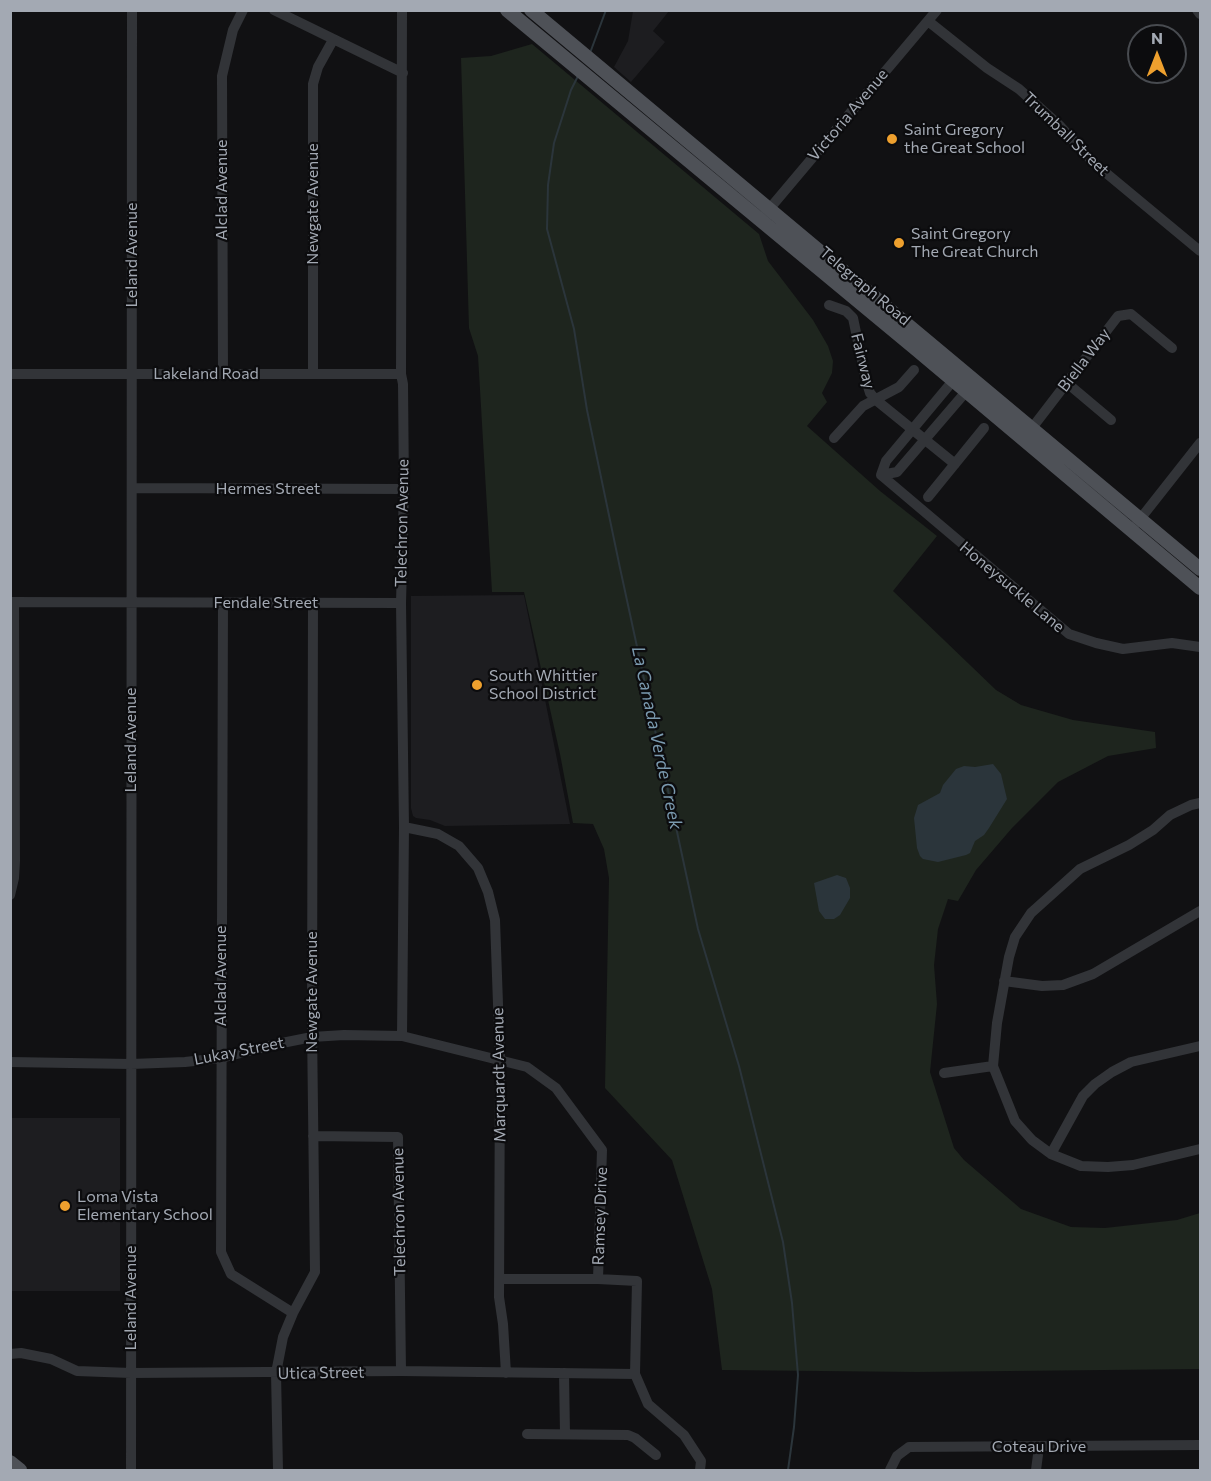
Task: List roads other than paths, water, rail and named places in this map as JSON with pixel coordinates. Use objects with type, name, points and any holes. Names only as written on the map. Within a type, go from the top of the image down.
[{"type":"main road","name":"Telegraph Road","points":[[531,10],[963,370],[970,386],[1135,525],[1200,569]]},
{"type":"main road","name":"Telegraph Road","points":[[516,13],[604,92],[953,381],[970,386],[1032,428],[1200,588]]},
{"type":"main road","points":[[10,1462],[20,1470]]},
{"type":"street","name":"Leland Avenue","points":[[131,1470],[132,10]]},
{"type":"street","name":"Alclad Avenue","points":[[223,374],[222,76],[233,30],[243,10]]},
{"type":"street","name":"Telechron Avenue","points":[[402,10],[401,374],[404,489],[401,603],[404,827],[402,1036]]},
{"type":"street","name":"Victoria Avenue","points":[[760,220],[937,10]]},
{"type":"street","points":[[1197,10],[1200,14]]},
{"type":"street","points":[[282,12],[333,40],[403,73]]},
{"type":"street","name":"Trumball Street","points":[[928,21],[987,68],[1019,88],[1059,125],[1101,170],[1200,251]]},
{"type":"street","name":"Newgate Avenue","points":[[313,374],[313,84],[318,67],[333,40]]},
{"type":"street","name":"Fairway","points":[[829,305],[846,311],[853,318],[866,380],[875,400],[955,464]]},
{"type":"street","name":"Biella Way","points":[[1032,428],[1118,316],[1131,315],[1172,348]]},
{"type":"street","points":[[834,438],[863,406],[899,387],[914,369]]},
{"type":"street","points":[[880,475],[886,461],[963,370]]},
{"type":"street","name":"Lakeland Road","points":[[10,374],[401,374]]},
{"type":"street","points":[[1067,383],[1112,420]]},
{"type":"street","points":[[880,475],[897,472],[970,386]]},
{"type":"street","points":[[928,497],[984,428]]},
{"type":"street","points":[[1135,525],[1200,444]]},
{"type":"street","name":"Honeysuckle Lane","points":[[880,475],[1069,634],[1123,649],[1173,643],[1200,647]]},
{"type":"street","name":"Hermes Street","points":[[132,489],[404,489]]},
{"type":"street","points":[[10,895],[15,861],[12,602]]},
{"type":"street","name":"Fendale Street","points":[[12,602],[401,603]]},
{"type":"street","name":"Alclad Avenue","points":[[222,603],[221,1252],[231,1274],[293,1313]]},
{"type":"street","name":"Newgate Avenue","points":[[278,1470],[276,1373],[283,1337],[315,1272],[312,1037],[313,603]]},
{"type":"street","points":[[1200,803],[1170,815],[1153,830],[1129,845],[1080,868],[1031,914],[1015,938],[1009,957],[997,1023],[993,1066],[1015,1120],[1032,1140],[1051,1154],[1081,1166],[1108,1167],[1133,1165],[1200,1149]]},
{"type":"street","name":"Marquardt Avenue","points":[[404,827],[438,834],[459,846],[478,868],[488,892],[495,920],[500,1060],[499,1279],[506,1373]]},
{"type":"street","points":[[1004,981],[1042,986],[1063,985],[1093,974],[1200,910]]},
{"type":"street","name":"Lukay Street","points":[[10,1062],[131,1064],[185,1062],[221,1058],[312,1037],[344,1035],[402,1036],[500,1060]]},
{"type":"street","points":[[1051,1154],[1083,1096],[1095,1084],[1131,1062],[1200,1046]]},
{"type":"street","name":"Ramsey Drive","points":[[500,1060],[527,1067],[556,1088],[602,1150],[598,1279],[637,1281],[635,1374],[648,1404],[684,1435],[701,1461],[700,1470]]},
{"type":"street","points":[[944,1073],[993,1066]]},
{"type":"street","name":"Telechron Avenue","points":[[313,1136],[398,1137],[401,1371]]},
{"type":"street","points":[[499,1279],[598,1279]]},
{"type":"street","name":"Utica Street","points":[[10,1354],[21,1353],[51,1359],[77,1371],[131,1373],[401,1371],[635,1374]]},
{"type":"street","points":[[564,1373],[565,1434]]},
{"type":"street","points":[[527,1434],[628,1435],[656,1455]]},
{"type":"street","name":"Coteau Drive","points":[[890,1470],[897,1456],[909,1447],[1200,1445]]},
{"type":"street","points":[[1036,1470],[1039,1447]]},
{"type":"waterway","name":"La Canada Verde Creek","points":[[590,53],[606,10]]},
{"type":"waterway","name":"La Canada Verde Creek","points":[[578,76],[571,90],[554,143],[548,185],[547,229],[574,329],[587,410],[698,929],[739,1066],[783,1242],[792,1303],[798,1375],[788,1470]]},
{"type":"place","name":"Saint Gregory the Great School","points":[[892,139]]},
{"type":"place","name":"Saint Gregory The Great Church","points":[[899,243]]},
{"type":"place","name":"South Whittier School District","points":[[477,685]]},
{"type":"place","name":"Loma Vista Elementary School","points":[[65,1206]]}]
